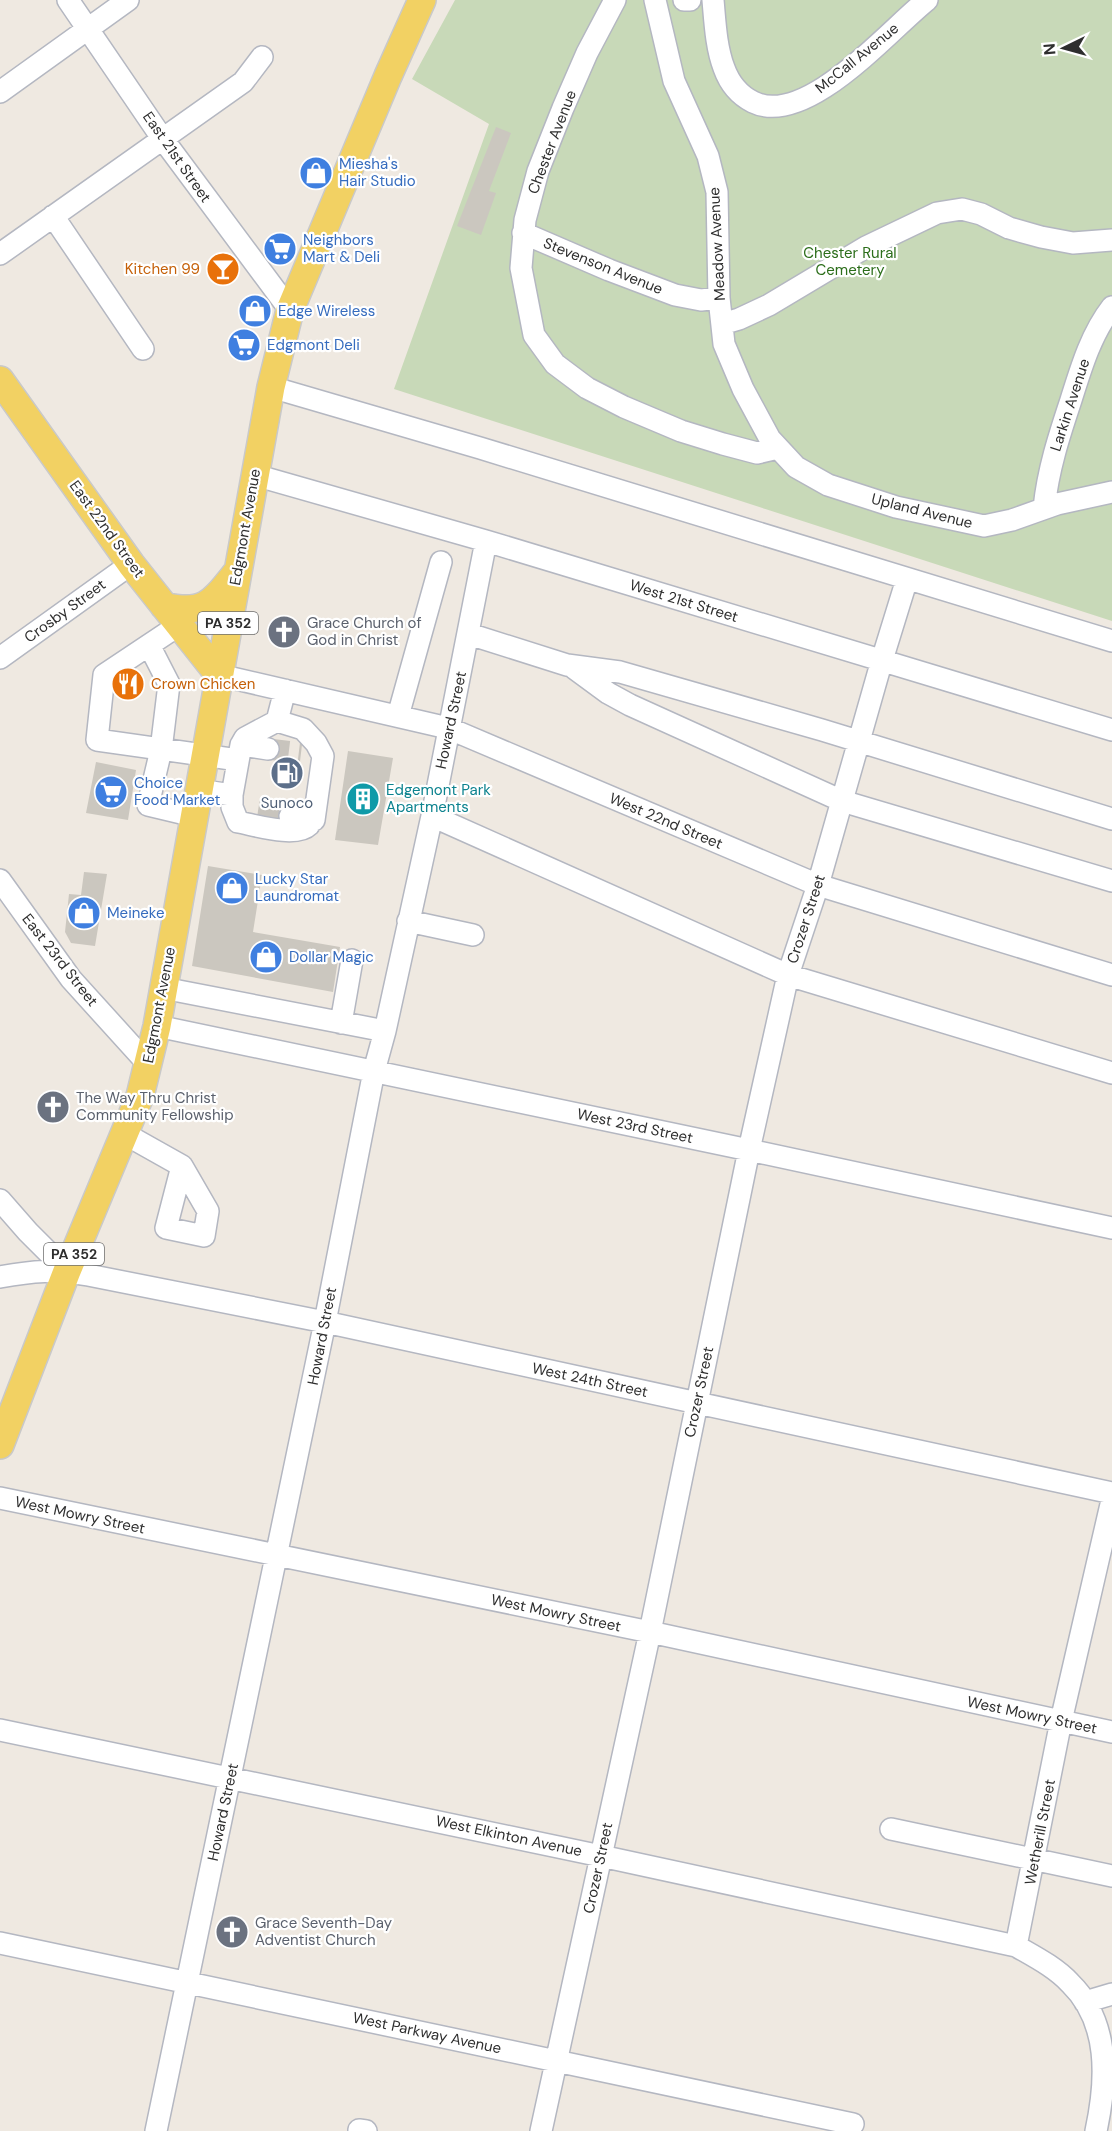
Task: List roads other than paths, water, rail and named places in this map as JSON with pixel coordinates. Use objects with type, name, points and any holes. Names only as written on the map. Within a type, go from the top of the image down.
[{"type":"main road","name":"Edgmont Avenue","points":[[0,1445],[67,1271],[140,1096],[156,1026],[271,387],[290,310],[422,0]]},
{"type":"main road","name":"East 22nd Street","points":[[0,380],[131,564],[219,675]]},
{"type":"main road","points":[[172,615],[182,610],[201,607],[218,597],[237,572]]},
{"type":"street","name":"East 21st Street","points":[[68,0],[162,138],[290,310]]},
{"type":"street","points":[[0,92],[128,0]]},
{"type":"street","name":"Chester Avenue","points":[[615,0],[587,53],[538,171],[525,220],[521,268],[534,335],[555,364],[587,388],[681,431],[757,453],[778,447]]},
{"type":"street","name":"Meadow Avenue","points":[[655,0],[674,81],[708,156],[717,192],[718,298],[724,344],[743,389],[770,439],[778,447]]},
{"type":"street","points":[[684,0],[690,0]]},
{"type":"street","name":"McCall Avenue","points":[[713,0],[724,68],[732,84],[744,98],[763,107],[773,107],[803,99],[827,86],[927,0]]},
{"type":"street","points":[[0,254],[243,82],[262,57]]},
{"type":"street","points":[[722,324],[740,319],[769,305],[866,247],[937,213],[962,209],[981,214],[1009,228],[1073,243],[1112,240]]},
{"type":"street","points":[[52,216],[143,349]]},
{"type":"street","name":"Stevenson Avenue","points":[[524,233],[640,283],[675,295],[701,300],[718,298]]},
{"type":"street","name":"Larkin Avenue","points":[[1044,508],[1047,477],[1080,370],[1092,341],[1112,307]]},
{"type":"street","points":[[271,387],[480,448],[1112,641]]},
{"type":"street","name":"Upland Avenue","points":[[778,447],[796,467],[828,484],[896,507],[984,526],[1012,520],[1044,508],[1089,496],[1112,492]]},
{"type":"street","name":"West 21st Street","points":[[255,475],[486,541],[1112,730]]},
{"type":"street","name":"Howard Street","points":[[156,2131],[277,1556],[374,1071],[385,1031],[432,816],[486,541]]},
{"type":"street","points":[[398,716],[441,562]]},
{"type":"street","name":"Crosby Street","points":[[0,658],[131,564]]},
{"type":"street","name":"Crozer Street","points":[[541,2131],[650,1632],[749,1150],[788,975],[818,885],[907,579]]},
{"type":"street","points":[[172,615],[149,645],[104,675],[98,740],[205,757],[268,749]]},
{"type":"street","points":[[469,634],[567,665],[630,705],[842,801],[1112,881]]},
{"type":"street","points":[[149,645],[169,684],[160,750],[148,806],[232,801],[258,811]]},
{"type":"street","points":[[567,665],[620,672],[859,741],[1112,819]]},
{"type":"street","name":"West 22nd Street","points":[[219,675],[448,728],[818,885],[1112,975]]},
{"type":"street","points":[[277,722],[285,690]]},
{"type":"street","points":[[277,722],[303,729],[316,743],[323,756],[314,820],[305,829],[295,832],[238,822],[232,801],[240,753],[245,738],[277,722]]},
{"type":"street","points":[[301,753],[323,756]]},
{"type":"street","points":[[290,816],[314,820]]},
{"type":"street","points":[[432,816],[788,975],[1112,1073]]},
{"type":"street","name":"East 23rd Street","points":[[0,880],[71,979],[148,1064]]},
{"type":"street","points":[[408,921],[473,935]]},
{"type":"street","points":[[341,1023],[352,960]]},
{"type":"street","points":[[163,988],[385,1031]]},
{"type":"street","name":"West 23rd Street","points":[[156,1026],[1112,1228]]},
{"type":"street","points":[[125,1134],[182,1166]]},
{"type":"street","points":[[0,1200],[67,1271]]},
{"type":"street","name":"West 24th Street","points":[[0,1277],[30,1271],[67,1271],[325,1322],[1112,1493]]},
{"type":"street","name":"West Mowry Street","points":[[0,1498],[650,1632],[1112,1732]]},
{"type":"street","name":"Wetherill Street","points":[[1016,1946],[1061,1721],[1112,1500]]},
{"type":"street","name":"West Elkinton Avenue","points":[[0,1730],[231,1777],[1016,1946]]},
{"type":"street","points":[[891,1829],[1112,1876]]},
{"type":"street","name":"West Parkway Avenue","points":[[0,1943],[853,2124]]},
{"type":"street","points":[[1016,1946],[1052,1967],[1071,1983],[1095,2021],[1101,2042],[1105,2076],[1096,2131]]},
{"type":"street","points":[[1085,2002],[1112,1994]]},
{"type":"tunnel","points":[[268,749],[301,753]]},
{"type":"tunnel","points":[[258,811],[290,816]]},
{"type":"place","name":"Miesha's Hair Studio","points":[[316,173]]},
{"type":"place","name":"Neighbors Mart & Deli","points":[[280,249]]},
{"type":"place","name":"Kitchen 99","points":[[223,269]]},
{"type":"place","name":"Edge Wireless","points":[[255,311]]},
{"type":"place","name":"Edgmont Deli","points":[[244,345]]},
{"type":"place","name":"Grace Church of God in Christ","points":[[284,632]]},
{"type":"place","name":"Crown Chicken","points":[[128,684]]},
{"type":"place","name":"Sunoco","points":[[287,773]]},
{"type":"place","name":"Choice Food Market","points":[[111,792]]},
{"type":"place","name":"Edgemont Park Apartments","points":[[363,799]]},
{"type":"place","name":"Lucky Star Laundromat","points":[[232,888]]},
{"type":"place","name":"Meineke","points":[[84,913]]},
{"type":"place","name":"Dollar Magic","points":[[266,957]]},
{"type":"place","name":"The Way Thru Christ Community Fellowship","points":[[53,1107]]},
{"type":"place","name":"Grace Seventh-Day Adventist Church","points":[[232,1932]]},
{"type":"park label","name":"Chester Rural Cemetery","points":[[850,262]]}]
